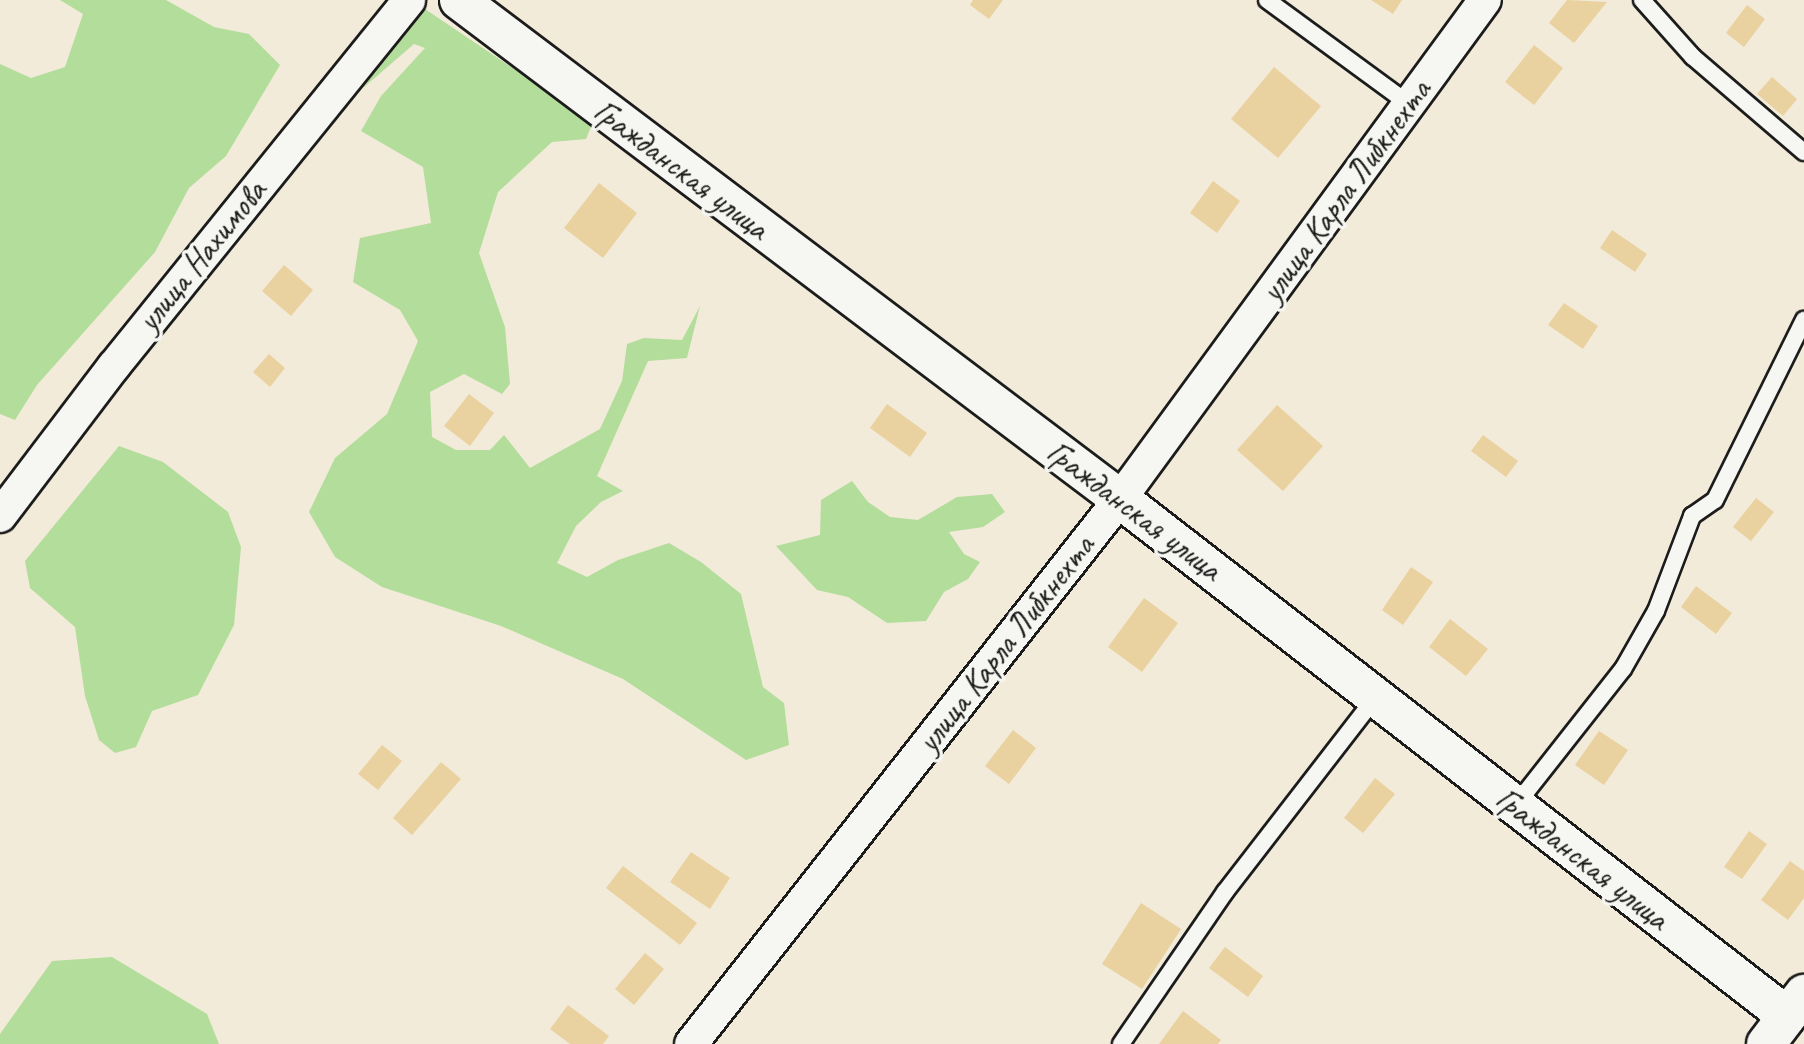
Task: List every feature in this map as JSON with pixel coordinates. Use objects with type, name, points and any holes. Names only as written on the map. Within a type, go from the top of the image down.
[{"type":"street","name":"улица Нахимова","points":[[0,516],[114,366],[409,0]]},
{"type":"street","name":"Гражданская улица","points":[[459,0],[1120,499],[1790,1021]]},
{"type":"street","name":"улица Карла Либкнехта","points":[[691,1044],[1120,499],[1485,0]]},
{"type":"lane","points":[[1267,0],[1409,104]]},
{"type":"lane","points":[[1642,0],[1693,57],[1804,152]]},
{"type":"lane","points":[[1514,807],[1623,669],[1656,611],[1692,516],[1715,499],[1804,320]]},
{"type":"lane","points":[[1121,1044],[1225,892],[1375,698]]},
{"type":"green space","points":[[60,0],[166,0],[214,27],[249,34],[280,65],[226,156],[189,188],[155,252],[37,385],[15,420],[0,414],[0,64],[31,78],[65,67],[83,14]]},
{"type":"green space","points":[[422,7],[593,122],[586,139],[552,142],[498,192],[479,253],[505,327],[510,384],[502,394],[464,374],[430,392],[432,437],[456,450],[490,450],[504,435],[530,468],[600,429],[622,381],[627,344],[644,338],[682,340],[700,306],[687,358],[648,361],[597,476],[623,491],[601,502],[576,526],[557,563],[587,577],[618,560],[669,543],[701,562],[741,594],[763,687],[784,703],[789,745],[746,760],[623,679],[501,626],[382,587],[335,557],[309,512],[335,458],[387,414],[418,341],[400,310],[353,282],[360,238],[431,223],[423,167],[361,131],[381,96],[425,48],[414,44],[363,88]]},
{"type":"green space","points":[[119,446],[163,462],[228,512],[241,547],[234,625],[198,695],[152,711],[136,747],[115,753],[99,740],[85,696],[75,627],[30,588],[25,561]]},
{"type":"green space","points":[[852,481],[868,502],[890,517],[918,520],[957,497],[992,494],[1005,512],[983,527],[949,532],[964,554],[980,562],[968,579],[944,592],[926,621],[887,623],[848,597],[817,590],[776,546],[820,535],[821,500]]},
{"type":"green space","points":[[112,957],[207,1014],[219,1044],[0,1044],[0,1034],[52,961]]},
{"type":"building","points":[[973,0],[1003,0],[989,19],[970,5]]},
{"type":"building","points":[[1371,0],[1402,0],[1393,14]]},
{"type":"building","points":[[1567,0],[1607,2],[1574,43],[1549,23]]},
{"type":"building","points":[[1747,5],[1765,19],[1744,47],[1726,33]]},
{"type":"building","points":[[1534,45],[1563,68],[1534,105],[1505,82]]},
{"type":"building","points":[[1274,67],[1321,106],[1278,158],[1231,119]]},
{"type":"building","points":[[1772,77],[1797,99],[1783,116],[1757,94]]},
{"type":"building","points":[[1213,181],[1240,201],[1217,233],[1190,213]]},
{"type":"building","points":[[599,183],[637,213],[603,258],[564,228]]},
{"type":"building","points":[[1612,230],[1647,254],[1635,272],[1600,248]]},
{"type":"building","points":[[284,265],[313,290],[291,316],[262,291]]},
{"type":"building","points":[[1564,303],[1598,326],[1583,349],[1548,325]]},
{"type":"building","points":[[269,354],[285,368],[270,387],[253,372]]},
{"type":"building","points":[[469,394],[494,413],[470,446],[444,426]]},
{"type":"building","points":[[887,404],[927,433],[910,457],[870,428]]},
{"type":"building","points":[[1277,405],[1323,446],[1283,491],[1237,450]]},
{"type":"building","points":[[1483,435],[1518,461],[1506,477],[1471,451]]},
{"type":"building","points":[[1756,498],[1774,512],[1751,541],[1733,527]]},
{"type":"building","points":[[1411,567],[1433,582],[1403,625],[1382,610]]},
{"type":"building","points":[[1696,586],[1732,613],[1716,634],[1681,607]]},
{"type":"building","points":[[1144,598],[1178,623],[1142,672],[1108,647]]},
{"type":"building","points":[[1450,619],[1488,649],[1466,676],[1429,647]]},
{"type":"building","points":[[1013,730],[1036,748],[1009,784],[985,766]]},
{"type":"building","points":[[1599,731],[1628,750],[1604,785],[1575,765]]},
{"type":"building","points":[[382,745],[402,761],[378,790],[358,774]]},
{"type":"building","points":[[441,762],[461,779],[412,835],[393,818]]},
{"type":"building","points":[[1375,778],[1395,794],[1363,833],[1344,818]]},
{"type":"building","points":[[1749,831],[1767,844],[1742,879],[1724,867]]},
{"type":"building","points":[[691,852],[730,878],[710,909],[670,882]]},
{"type":"building","points":[[1790,861],[1804,871],[1804,898],[1788,920],[1761,900]]},
{"type":"building","points":[[623,866],[697,923],[680,945],[606,888]]},
{"type":"building","points":[[1141,903],[1181,929],[1142,989],[1102,964]]},
{"type":"building","points":[[1225,947],[1263,976],[1248,997],[1209,968]]},
{"type":"building","points":[[645,953],[664,969],[634,1005],[615,989]]},
{"type":"building","points":[[568,1005],[609,1036],[603,1044],[570,1044],[550,1029]]},
{"type":"building","points":[[1183,1011],[1221,1040],[1218,1044],[1159,1044]]}]
